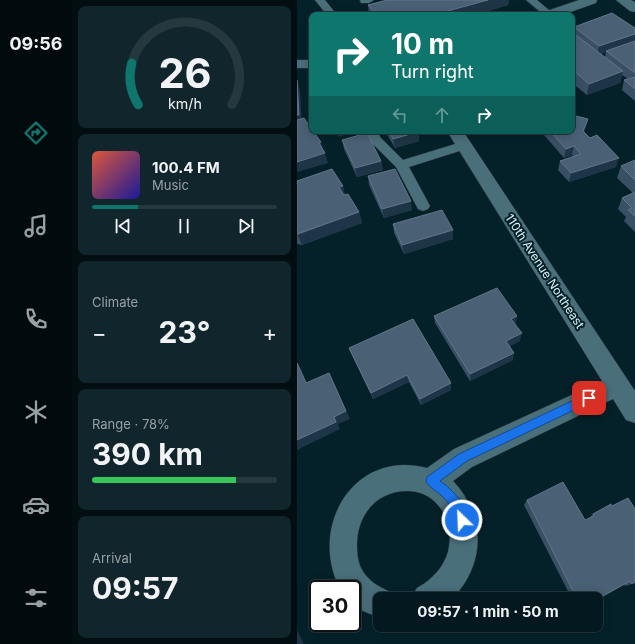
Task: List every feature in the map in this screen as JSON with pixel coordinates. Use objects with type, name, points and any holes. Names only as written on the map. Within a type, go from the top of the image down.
[{"type":"street","points":[[558,12],[591,0]]},
{"type":"street","points":[[622,0],[635,8]]},
{"type":"street","points":[[297,64],[309,64]]},
{"type":"street","name":"110th Avenue Northeast","points":[[460,138],[635,412]]},
{"type":"street","points":[[431,481],[463,458],[617,384]]},
{"type":"street","points":[[373,601],[357,589],[347,571],[342,552],[343,531],[351,511],[363,495],[378,483],[395,477],[414,476],[431,481],[447,493],[459,510],[465,531],[463,554],[454,575],[439,592]]},
{"type":"lane","points":[[320,0],[330,12]]},
{"type":"lane","points":[[531,0],[546,12]]},
{"type":"lane","points":[[373,134],[375,139],[401,165],[423,206]]},
{"type":"lane","points":[[401,165],[460,138]]},
{"type":"building","points":[[387,0],[488,0],[444,12],[374,12],[368,5]]},
{"type":"building","points":[[612,13],[635,28],[635,34],[599,46],[575,27]]},
{"type":"building","points":[[575,34],[623,71],[589,84],[575,72]]},
{"type":"building","points":[[635,41],[635,73],[606,51]]},
{"type":"building","points":[[635,77],[635,89],[624,80]]},
{"type":"building","points":[[297,80],[299,115],[297,115]]},
{"type":"building","points":[[575,116],[588,119],[583,131],[590,138],[597,135],[619,158],[571,173],[560,161],[581,154],[574,146],[566,149],[553,134],[575,134]]},
{"type":"building","points":[[304,118],[309,126],[309,134],[315,134],[321,142],[319,143],[325,153],[297,162],[297,120]]},
{"type":"building","points":[[368,134],[381,161],[355,168],[342,140]]},
{"type":"building","points":[[390,134],[411,134],[393,139]]},
{"type":"building","points":[[635,160],[635,180],[621,166]]},
{"type":"building","points":[[332,169],[343,186],[339,187],[344,195],[348,194],[359,212],[297,234],[297,181]]},
{"type":"building","points":[[395,169],[411,201],[382,209],[368,176]]},
{"type":"building","points":[[635,192],[635,216],[628,210],[632,208],[622,198]]},
{"type":"building","points":[[442,210],[453,230],[402,245],[393,224]]},
{"type":"building","points":[[497,288],[517,316],[511,319],[522,333],[506,341],[514,353],[470,374],[434,316]]},
{"type":"building","points":[[413,319],[451,383],[420,399],[407,375],[371,393],[349,348]]},
{"type":"building","points":[[297,363],[306,383],[329,373],[346,411],[334,417],[336,422],[297,440]]},
{"type":"building","points":[[563,482],[585,520],[594,516],[593,514],[611,504],[612,506],[628,498],[635,509],[635,582],[632,584],[630,581],[603,596],[603,592],[573,592],[527,500]]},
{"type":"route","points":[[462,520],[459,510],[447,493],[431,481],[463,458],[589,398]]}]
